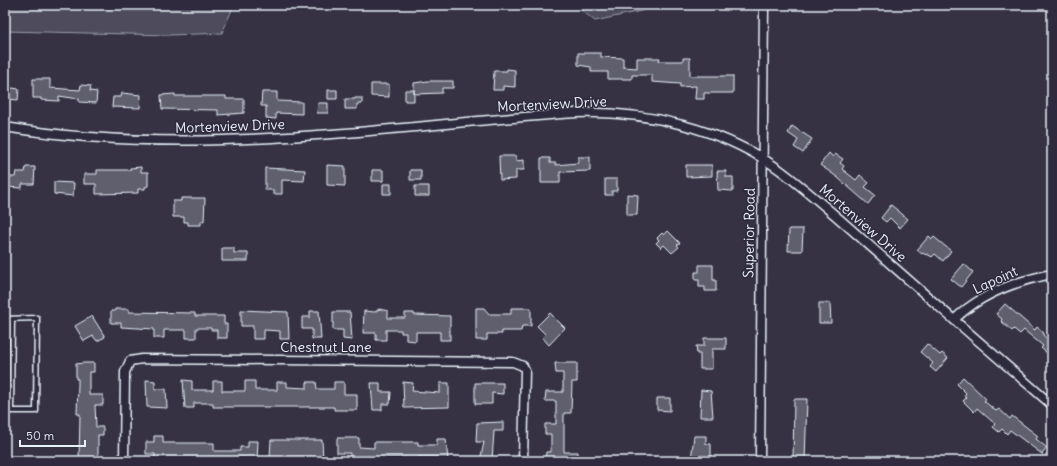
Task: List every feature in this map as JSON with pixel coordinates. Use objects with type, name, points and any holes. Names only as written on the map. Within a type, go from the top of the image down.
[{"type":"street","name":"Superior Road","points":[[760,461],[764,5]]},
{"type":"street","name":"Mortenview Drive","points":[[5,127],[110,140],[189,142],[265,139],[601,112],[645,117],[685,126],[728,142],[779,169],[1052,405]]},
{"type":"street","name":"Lapoint","points":[[954,320],[963,311],[996,291],[1017,282],[1052,274]]},
{"type":"street","name":"Chestnut Lane","points":[[124,461],[125,372],[130,361],[142,359],[513,362],[522,366],[526,379],[524,461]]},
{"type":"lane","points":[[5,319],[37,318],[36,411],[5,411]]},
{"type":"lane","points":[[11,411],[12,319]]},
{"type":"shaded area","points":[[5,5],[234,5],[222,33],[170,35],[5,31]]},
{"type":"shaded area","points":[[582,5],[668,5],[595,21],[581,10]]},
{"type":"building","points":[[578,53],[601,53],[601,57],[623,58],[623,67],[637,68],[637,58],[660,58],[659,61],[683,61],[683,58],[690,58],[690,76],[733,76],[733,93],[704,93],[704,99],[695,99],[696,86],[680,87],[680,84],[652,82],[652,75],[632,75],[632,79],[608,79],[608,72],[591,72],[591,67],[578,65]]},
{"type":"building","points":[[507,69],[515,70],[515,87],[503,86],[503,90],[493,90],[494,71],[507,71]]},
{"type":"building","points":[[33,79],[50,79],[50,88],[80,90],[81,85],[91,86],[90,91],[97,92],[96,103],[79,102],[79,99],[59,96],[59,101],[33,98]]},
{"type":"building","points":[[428,81],[453,81],[453,88],[442,88],[442,93],[414,94],[414,83]]},
{"type":"building","points":[[371,84],[389,84],[389,97],[371,96]]},
{"type":"building","points":[[5,87],[19,89],[18,100],[8,99],[9,97],[5,97]]},
{"type":"building","points":[[328,90],[337,90],[337,99],[328,99]]},
{"type":"building","points":[[405,90],[414,90],[414,101],[405,101]]},
{"type":"building","points":[[262,92],[277,92],[277,101],[302,102],[302,114],[276,113],[276,119],[266,118],[266,106],[261,106]]},
{"type":"building","points":[[122,93],[141,95],[140,108],[112,107],[113,97],[121,97]]},
{"type":"building","points":[[175,94],[175,96],[226,96],[226,99],[244,99],[244,113],[218,115],[218,110],[162,109],[161,95]]},
{"type":"building","points":[[362,98],[362,104],[357,104],[357,109],[345,109],[345,99]]},
{"type":"building","points":[[318,103],[328,103],[328,113],[317,113]]},
{"type":"building","points":[[792,126],[812,139],[803,153],[794,147],[798,140],[788,133]]},
{"type":"building","points":[[829,153],[833,157],[835,154],[843,159],[840,163],[844,166],[842,169],[856,180],[860,175],[869,183],[865,187],[875,195],[868,204],[837,177],[820,165]]},
{"type":"building","points":[[499,156],[516,156],[516,161],[524,160],[524,170],[516,170],[516,179],[500,180]]},
{"type":"building","points":[[578,157],[590,157],[590,171],[560,172],[560,183],[541,183],[541,158],[550,158],[550,163],[556,163],[556,165],[578,163]]},
{"type":"building","points":[[327,165],[345,166],[345,186],[327,185]]},
{"type":"building","points":[[686,165],[712,165],[712,176],[686,177]]},
{"type":"building","points":[[26,167],[35,167],[34,184],[22,184],[22,188],[6,187],[7,177],[15,177],[16,172],[25,172]]},
{"type":"building","points":[[141,167],[141,172],[148,172],[148,186],[145,187],[145,189],[138,189],[138,193],[96,194],[96,184],[84,184],[84,174],[97,174],[97,170],[130,170],[130,168]]},
{"type":"building","points":[[265,168],[305,170],[304,181],[282,180],[282,194],[273,194],[273,190],[265,190]]},
{"type":"building","points":[[372,170],[383,170],[383,181],[372,181]]},
{"type":"building","points":[[410,170],[421,170],[421,180],[410,180]]},
{"type":"building","points":[[717,171],[726,171],[726,177],[733,177],[733,191],[718,190]]},
{"type":"building","points":[[605,179],[617,179],[617,191],[612,191],[612,195],[605,195]]},
{"type":"building","points":[[54,182],[74,183],[73,196],[54,194]]},
{"type":"building","points":[[383,184],[391,184],[391,194],[383,194]]},
{"type":"building","points":[[415,186],[429,186],[429,196],[415,196]]},
{"type":"building","points":[[627,194],[638,195],[637,215],[627,215]]},
{"type":"building","points":[[181,198],[205,198],[204,221],[201,221],[201,225],[188,225],[188,222],[184,222],[184,217],[173,217],[173,201],[181,201]]},
{"type":"building","points":[[891,205],[908,219],[900,228],[890,218],[886,222],[881,218]]},
{"type":"building","points":[[789,229],[803,229],[802,251],[788,251]]},
{"type":"building","points":[[668,231],[680,243],[677,245],[679,247],[672,253],[664,245],[661,248],[656,243],[659,240],[657,238],[662,233],[664,235]]},
{"type":"building","points":[[929,236],[932,239],[934,237],[951,251],[943,261],[935,254],[932,257],[927,254],[922,254],[917,250]]},
{"type":"building","points":[[222,248],[234,248],[234,253],[248,253],[248,261],[222,261]]},
{"type":"building","points":[[964,264],[973,272],[961,287],[951,279]]},
{"type":"building","points":[[699,265],[713,265],[713,280],[716,280],[716,291],[705,291],[705,287],[699,287],[699,280],[695,280],[695,272],[699,272]]},
{"type":"building","points":[[819,303],[830,303],[831,323],[819,323]]},
{"type":"building","points":[[1005,304],[1035,330],[1037,327],[1044,333],[1043,335],[1052,343],[1052,357],[1041,348],[1043,346],[1024,330],[1020,334],[1014,329],[1012,331],[1001,321],[1002,319],[996,314]]},
{"type":"building","points":[[476,308],[484,308],[489,314],[511,314],[511,308],[531,308],[531,326],[522,326],[521,331],[502,331],[502,334],[487,334],[487,340],[476,340]]},
{"type":"building","points":[[115,309],[129,309],[129,312],[195,313],[195,316],[224,316],[224,324],[227,324],[227,338],[217,338],[217,330],[211,330],[211,328],[196,328],[196,338],[186,338],[186,330],[164,330],[164,338],[154,338],[154,329],[121,327],[121,323],[111,323],[111,311],[115,311]]},
{"type":"building","points":[[379,309],[388,311],[388,318],[405,318],[405,313],[414,313],[414,315],[450,316],[450,340],[440,340],[440,332],[416,332],[416,341],[406,340],[406,333],[401,333],[401,330],[386,330],[386,340],[376,340],[376,333],[363,333],[364,311],[375,312]]},
{"type":"building","points":[[241,310],[288,312],[289,339],[280,339],[280,331],[264,330],[264,339],[253,339],[253,326],[241,326]]},
{"type":"building","points":[[310,311],[319,311],[321,339],[312,339],[312,329],[302,329],[302,317],[310,317]]},
{"type":"building","points":[[333,312],[350,312],[352,340],[343,339],[343,330],[333,330]]},
{"type":"building","points":[[550,313],[565,328],[549,345],[542,337],[545,334],[537,326]]},
{"type":"building","points":[[92,316],[105,337],[97,341],[93,336],[84,341],[75,326]]},
{"type":"building","points":[[704,338],[726,338],[726,349],[712,349],[712,369],[700,369],[700,354],[697,354],[696,346],[704,346]]},
{"type":"building","points":[[927,344],[940,355],[942,353],[948,358],[936,372],[930,367],[933,363],[920,352]]},
{"type":"building","points":[[94,363],[94,372],[89,372],[89,395],[103,395],[103,405],[95,405],[96,427],[103,427],[103,435],[98,435],[98,461],[79,461],[80,414],[77,414],[78,379],[76,379],[76,364]]},
{"type":"building","points":[[555,363],[577,363],[577,382],[572,382],[571,413],[564,413],[564,452],[578,452],[578,461],[545,461],[546,452],[551,452],[551,434],[545,434],[545,424],[556,424],[556,401],[545,401],[546,392],[563,392],[563,373],[556,373]]},
{"type":"building","points":[[963,377],[986,399],[984,401],[996,411],[999,409],[1010,419],[1012,416],[1038,436],[1036,439],[1047,448],[1042,454],[1010,430],[1007,434],[1002,429],[999,432],[993,427],[995,424],[977,408],[974,412],[963,401],[966,398],[964,396],[966,393],[957,384]]},
{"type":"building","points":[[146,380],[155,381],[155,389],[166,389],[167,408],[147,407]]},
{"type":"building","points":[[183,380],[192,381],[192,390],[213,390],[213,381],[222,381],[222,391],[245,391],[245,381],[255,381],[255,390],[277,390],[277,382],[287,382],[287,387],[307,388],[307,382],[316,382],[317,389],[334,389],[334,382],[344,382],[344,394],[357,394],[357,410],[334,410],[334,407],[213,407],[213,403],[194,403],[194,408],[185,408]]},
{"type":"building","points":[[403,382],[413,383],[412,391],[440,393],[440,383],[449,383],[449,407],[404,408]]},
{"type":"building","points":[[371,383],[380,383],[380,392],[391,392],[390,404],[382,404],[382,410],[373,410]]},
{"type":"building","points":[[475,383],[503,383],[503,394],[492,393],[492,404],[475,404]]},
{"type":"building","points":[[701,390],[711,391],[713,417],[700,417]]},
{"type":"building","points":[[657,398],[670,398],[670,411],[657,410]]},
{"type":"building","points":[[794,399],[807,399],[805,461],[793,461]]},
{"type":"building","points":[[503,422],[503,431],[494,431],[492,461],[480,461],[484,442],[476,442],[477,423]]},
{"type":"building","points":[[154,436],[163,436],[163,443],[214,443],[214,451],[240,451],[240,447],[248,447],[248,441],[258,441],[257,461],[250,461],[250,459],[245,458],[228,458],[228,461],[154,461],[155,454],[146,454],[146,442],[154,442]]},
{"type":"building","points":[[694,436],[706,436],[706,444],[711,444],[711,461],[691,459]]},
{"type":"building","points":[[337,438],[359,438],[359,447],[374,448],[374,442],[418,442],[418,445],[437,445],[437,439],[446,439],[448,461],[438,461],[438,457],[418,457],[418,461],[408,461],[408,458],[386,458],[386,461],[350,461],[350,453],[337,453]]},
{"type":"building","points":[[271,440],[322,440],[323,461],[314,461],[314,457],[291,457],[291,461],[282,461],[282,458],[270,457]]}]
